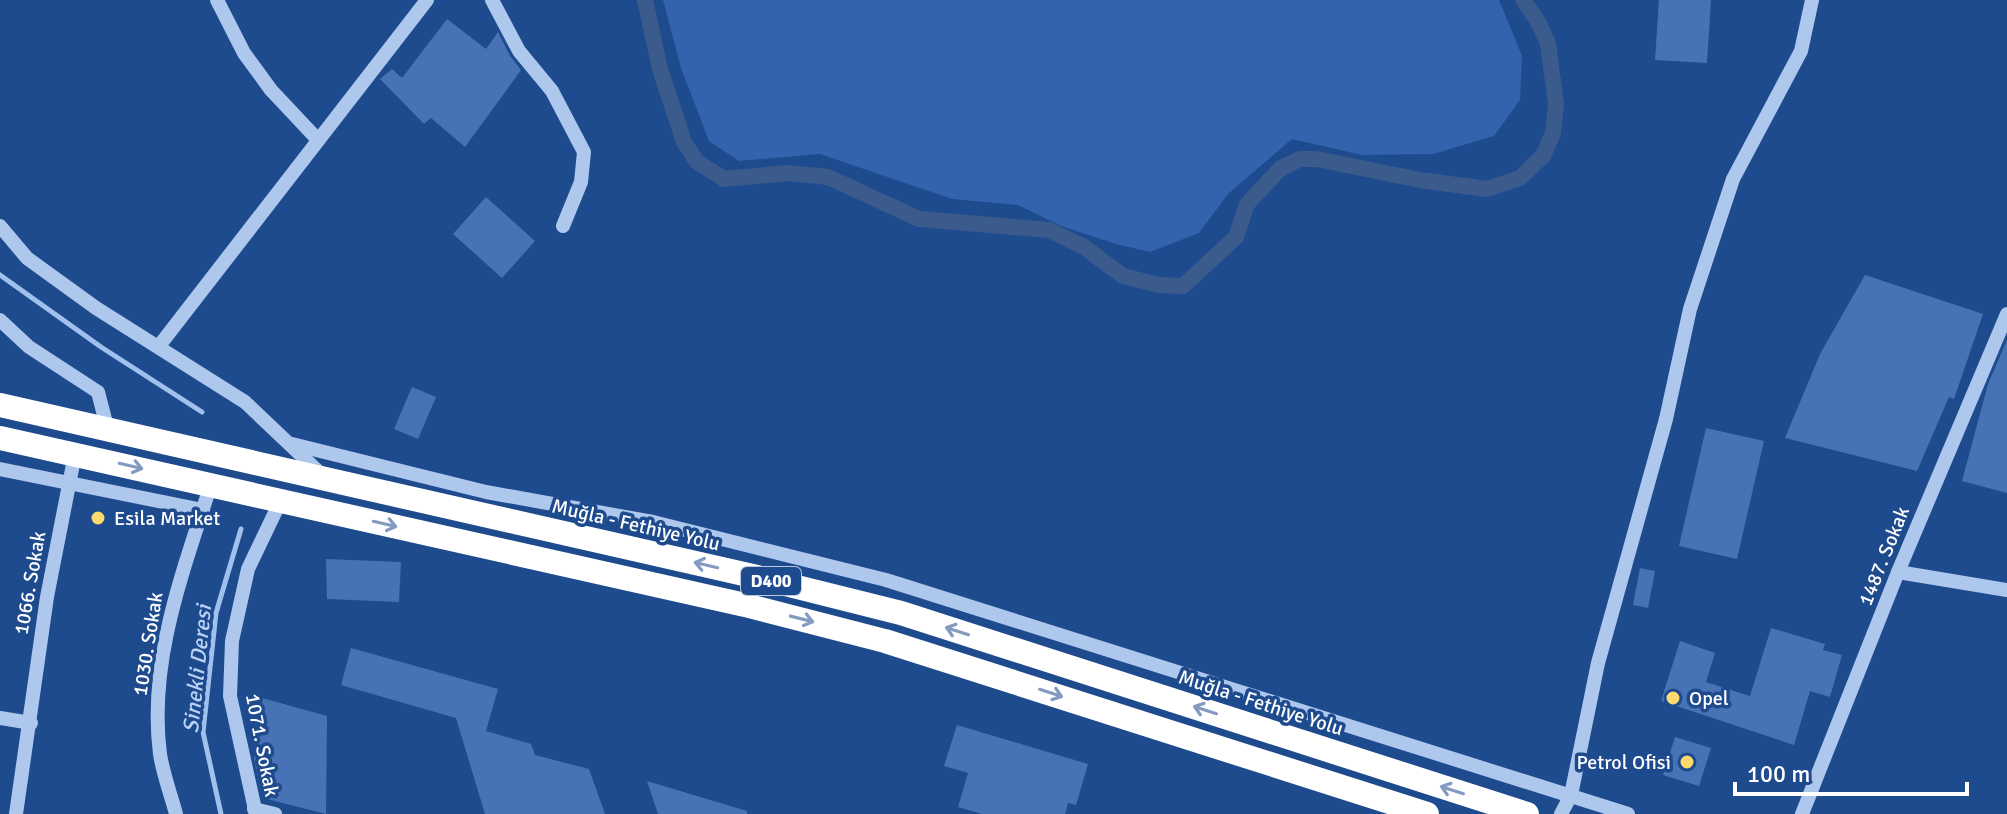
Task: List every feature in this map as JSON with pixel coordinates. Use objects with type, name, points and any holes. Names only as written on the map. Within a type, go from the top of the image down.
[{"type":"highway","name":"Muğla - Fethiye Yolu","points":[[0,405],[107,427],[901,613],[1527,814]]},
{"type":"highway","name":"D400","points":[[0,438],[745,605],[885,641],[1427,814]]},
{"type":"street","points":[[217,0],[244,53],[271,90],[318,140]]},
{"type":"street","points":[[159,346],[427,0]]},
{"type":"street","points":[[492,0],[519,51],[552,91],[584,152],[581,182],[563,226]]},
{"type":"street","points":[[1561,814],[1571,795],[1598,663],[1666,419],[1690,309],[1733,179],[1801,51],[1812,0]]},
{"type":"street","points":[[0,226],[27,258],[96,308],[245,402],[325,478]]},
{"type":"street","name":"1487. Sokak","points":[[1802,814],[1898,572],[2007,314]]},
{"type":"street","points":[[0,320],[29,347],[98,392],[107,427]]},
{"type":"street","points":[[292,444],[486,492],[653,522],[886,580],[1628,814]]},
{"type":"street","name":"1066. Sokak","points":[[16,814],[47,597],[75,454]]},
{"type":"street","points":[[0,469],[203,510]]},
{"type":"street","name":"1030. Sokak","points":[[176,814],[161,756],[157,699],[173,603],[211,484]]},
{"type":"street","name":"1071. Sokak","points":[[255,812],[230,696],[232,641],[248,569],[281,500]]},
{"type":"street","points":[[646,552],[653,522]]},
{"type":"street","points":[[1898,572],[2007,590]]},
{"type":"street","points":[[0,718],[31,723]]},
{"type":"street","points":[[255,812],[275,814]]},
{"type":"shaded area","points":[[663,0],[1499,0],[1522,56],[1520,100],[1494,136],[1433,154],[1362,155],[1292,139],[1228,194],[1199,233],[1150,252],[1061,226],[1018,205],[952,199],[820,154],[739,161],[709,141],[681,68]]},
{"type":"building","points":[[1659,0],[1711,0],[1707,63],[1655,60]]},
{"type":"building","points":[[447,19],[486,49],[498,32],[521,70],[465,147],[431,118],[424,124],[380,79],[392,69],[402,78]]},
{"type":"building","points":[[486,197],[535,241],[502,278],[453,234]]},
{"type":"building","points":[[1865,275],[1983,314],[1954,399],[1949,397],[1917,471],[1785,438],[1820,354]]},
{"type":"building","points":[[2007,340],[2007,493],[1962,481],[1988,384]]},
{"type":"building","points":[[412,387],[436,397],[418,439],[394,429]]},
{"type":"building","points":[[1706,428],[1764,441],[1737,559],[1679,546]]},
{"type":"building","points":[[326,559],[401,562],[399,602],[327,599]]},
{"type":"building","points":[[1640,568],[1655,571],[1648,608],[1633,605]]},
{"type":"building","points":[[1771,628],[1825,644],[1823,650],[1842,655],[1830,697],[1810,691],[1794,745],[1661,701],[1680,641],[1715,653],[1706,682],[1750,696]]},
{"type":"building","points":[[351,648],[498,689],[486,731],[531,744],[535,755],[589,769],[605,814],[485,814],[456,718],[341,685]]},
{"type":"building","points":[[255,696],[327,716],[326,814],[263,798],[254,760]]},
{"type":"building","points":[[957,725],[1088,764],[1076,805],[1068,803],[1065,814],[982,814],[958,807],[968,773],[944,766]]},
{"type":"building","points":[[1675,737],[1711,748],[1699,786],[1663,775]]},
{"type":"building","points":[[647,781],[747,811],[747,814],[658,814]]},
{"type":"waterway","points":[[645,0],[660,69],[684,142],[697,162],[724,179],[787,173],[828,177],[919,219],[1049,230],[1084,247],[1123,276],[1159,285],[1183,286],[1236,237],[1247,204],[1281,168],[1300,159],[1317,159],[1420,180],[1487,189],[1520,178],[1543,156],[1553,133],[1556,104],[1548,43],[1523,0]]},
{"type":"waterway","name":"Sinekli Deresi","points":[[0,275],[101,347],[202,412]]},
{"type":"waterway","name":"Sinekli Deresi","points":[[221,814],[203,732],[216,613],[241,529]]},
{"type":"place","name":"Esila Market","points":[[98,518]]},
{"type":"place","name":"Opel","points":[[1673,698]]},
{"type":"place","name":"Petrol Ofisi","points":[[1687,762]]}]
